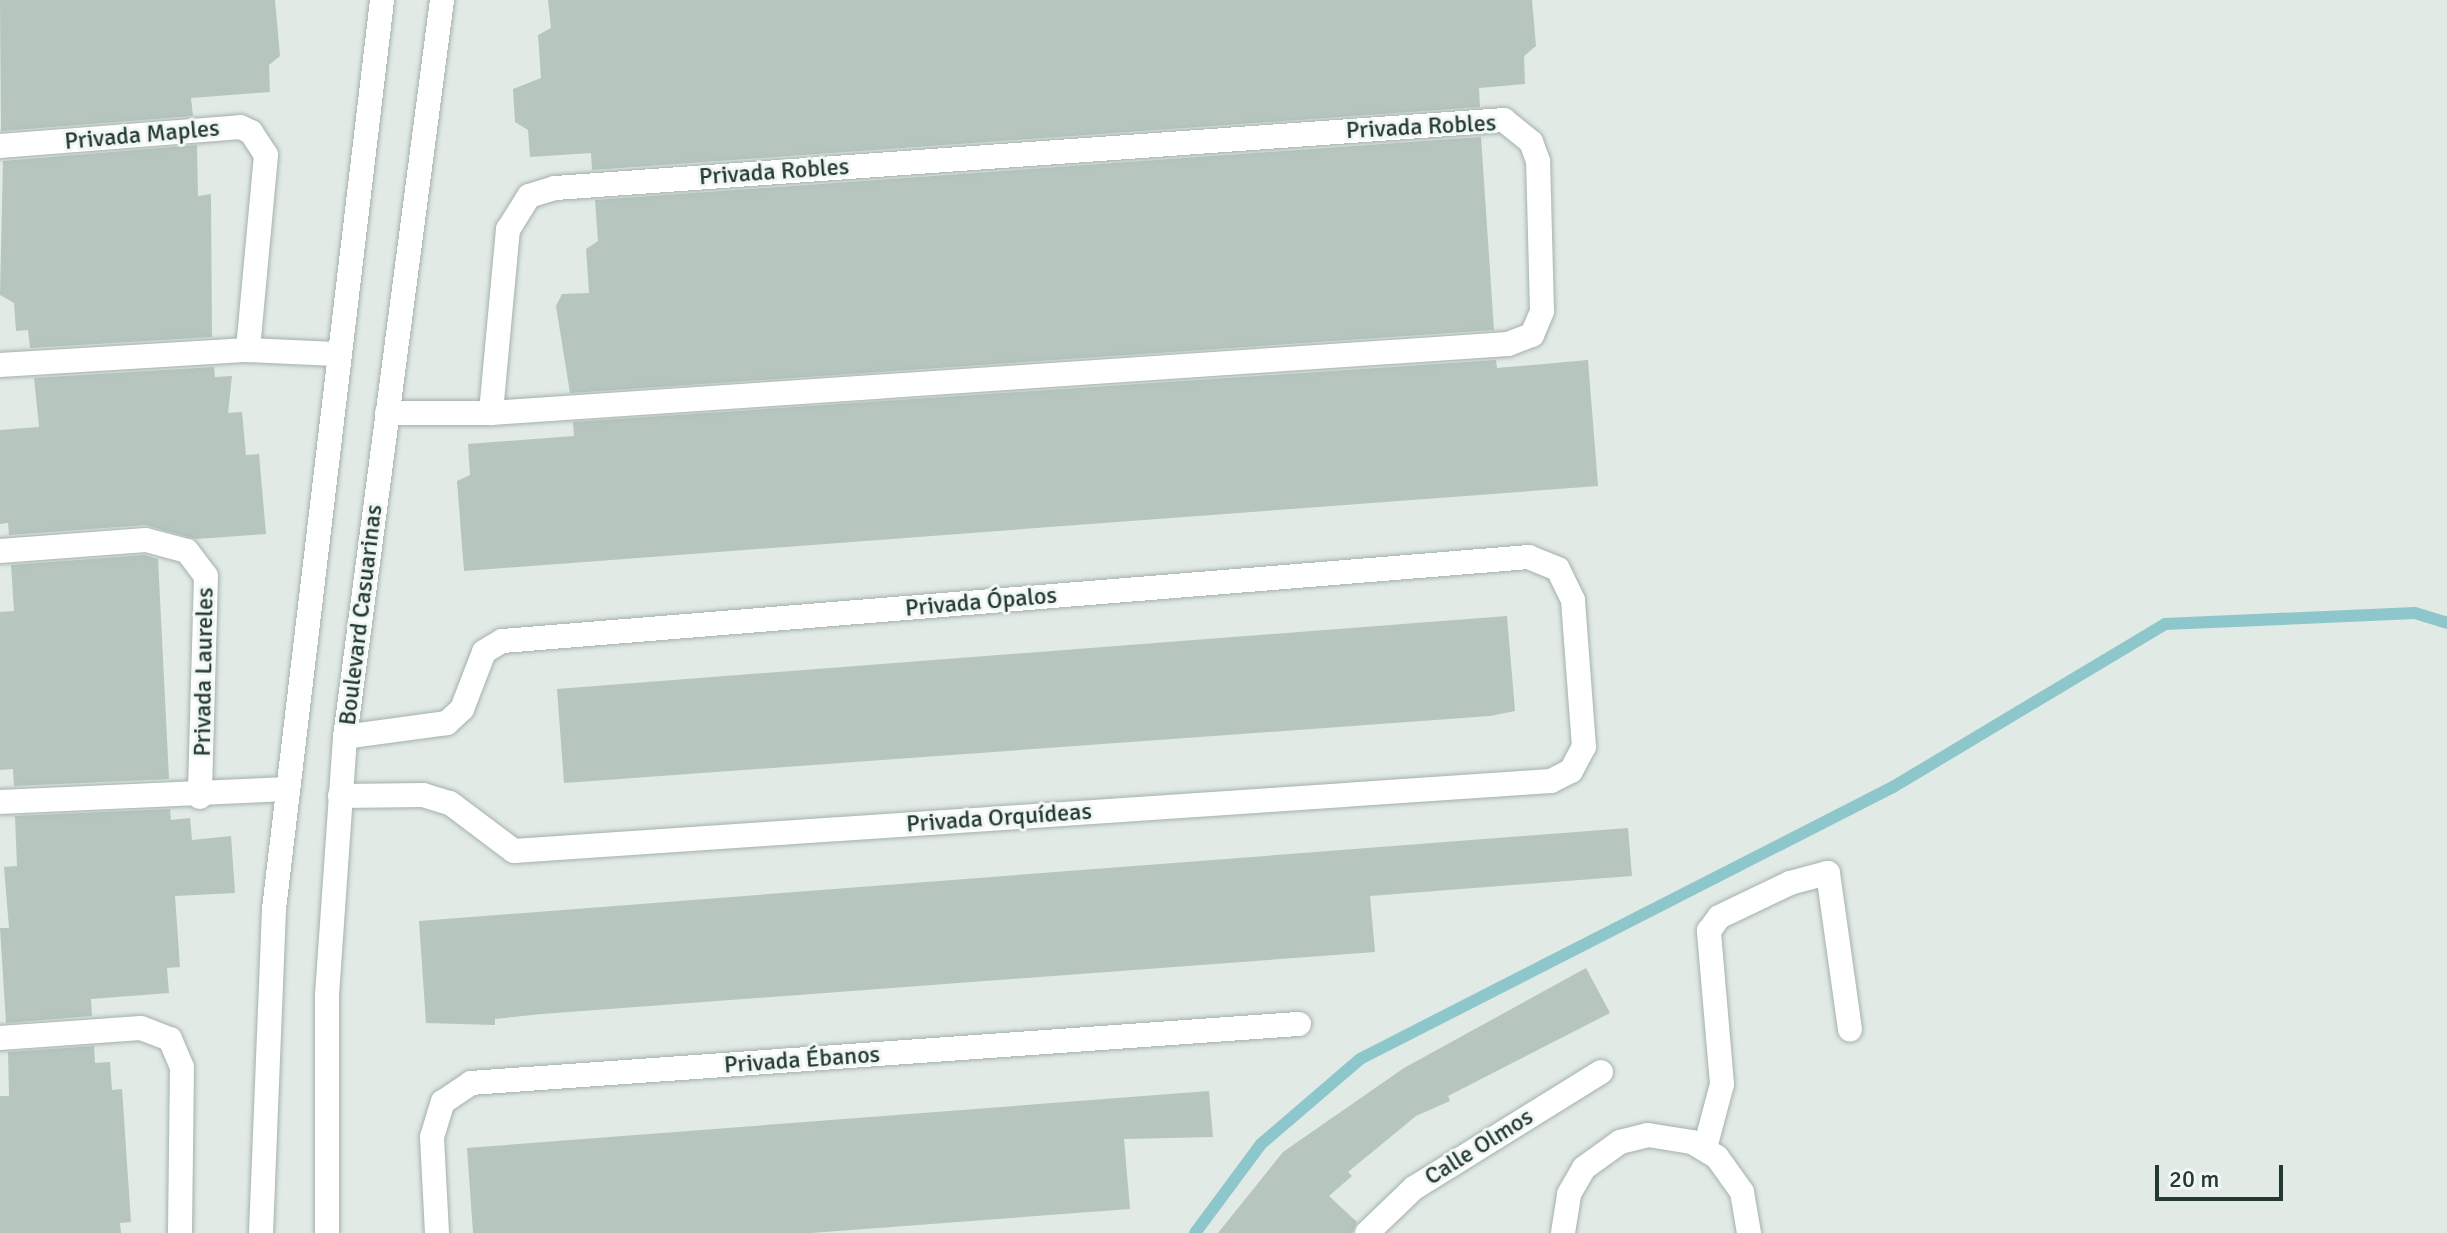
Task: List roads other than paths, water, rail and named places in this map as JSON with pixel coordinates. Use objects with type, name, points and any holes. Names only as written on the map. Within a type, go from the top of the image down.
[{"type":"street","points":[[261,1233],[265,1054],[287,789],[336,354],[382,0]]},
{"type":"street","name":"Boulevard Casuarinas","points":[[327,1233],[327,995],[345,737],[442,0]]},
{"type":"street","name":"Privada Robles","points":[[387,413],[491,413],[1508,344],[1532,335],[1542,311],[1538,161],[1531,142],[1504,120],[555,188],[529,196],[508,229],[491,413]]},
{"type":"street","name":"Privada Maples","points":[[0,146],[240,127],[251,132],[266,155],[248,350]]},
{"type":"street","points":[[0,365],[248,350],[336,354]]},
{"type":"street","name":"Privada Laureles","points":[[0,551],[146,540],[187,551],[206,576],[200,797]]},
{"type":"street","name":"Privada Ópalos","points":[[345,737],[447,723],[462,709],[484,652],[502,641],[1529,557],[1558,569],[1573,600],[1578,672]]},
{"type":"street","name":"Privada Orquídeas","points":[[340,796],[423,795],[450,803],[514,851],[1551,781],[1571,771],[1584,747],[1578,672]]},
{"type":"street","points":[[0,802],[200,797],[287,789]]},
{"type":"street","points":[[1705,1148],[1722,1084],[1709,931],[1719,917],[1790,883],[1828,873],[1850,1029]]},
{"type":"street","name":"Privada Ébanos","points":[[437,1233],[432,1137],[443,1102],[471,1083],[1299,1024]]},
{"type":"street","points":[[0,1038],[141,1028],[170,1039],[182,1067],[180,1233]]},
{"type":"street","name":"Calle Olmos","points":[[1367,1233],[1414,1188],[1601,1072]]},
{"type":"street","points":[[1563,1233],[1576,1180],[1607,1149],[1648,1135],[1705,1148],[1735,1179],[1749,1233]]},
{"type":"waterway","points":[[1195,1233],[1261,1144],[1360,1059],[1893,787],[2165,624],[2415,613],[2447,623]]}]
